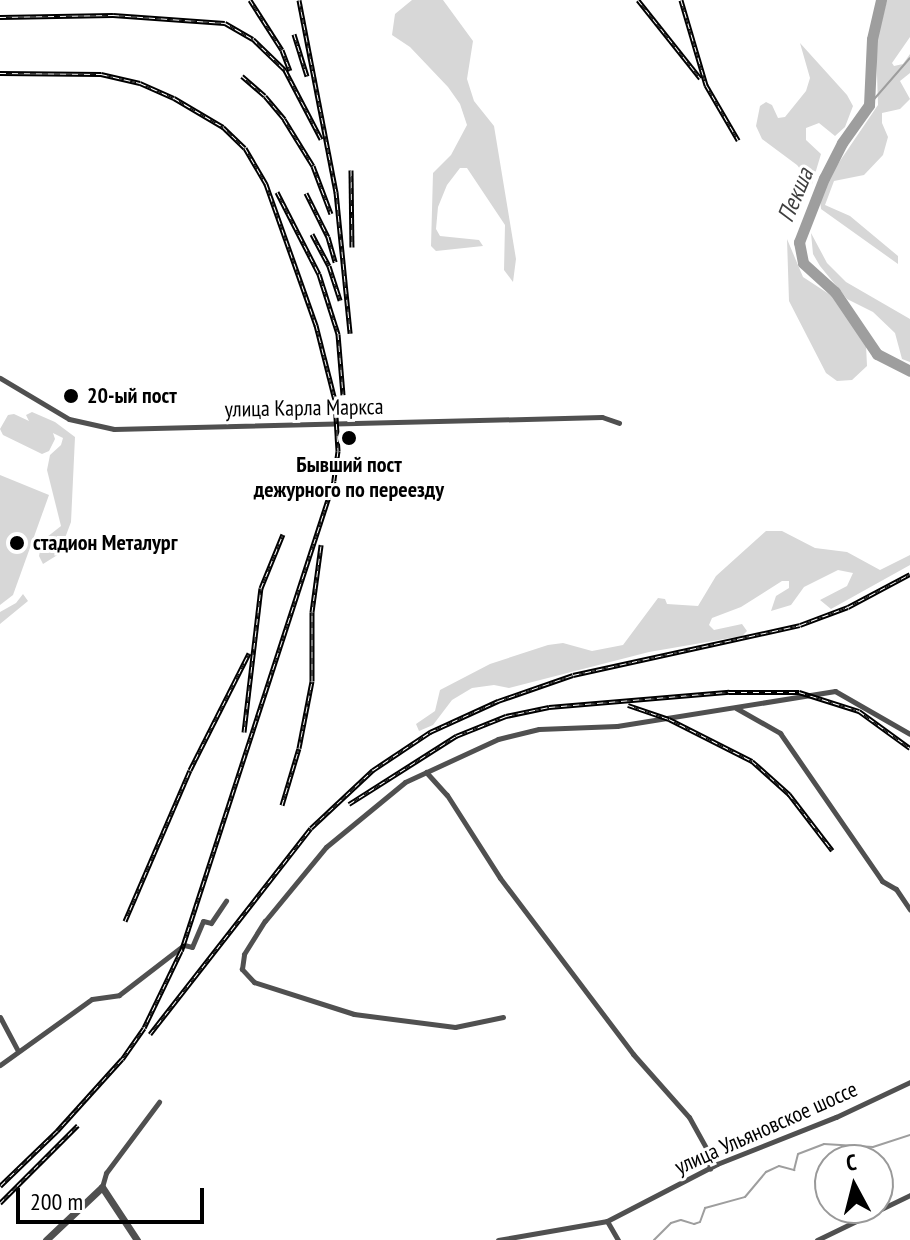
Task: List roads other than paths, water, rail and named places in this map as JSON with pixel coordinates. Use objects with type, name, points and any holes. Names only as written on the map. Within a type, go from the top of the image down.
[{"type":"street","name":"улица Карла Маркса","points":[[0,378],[69,419],[114,429],[602,417],[619,423]]},
{"type":"street","points":[[503,1017],[455,1027],[354,1014],[254,982],[242,969],[244,954],[265,921],[326,847],[405,782],[455,756],[517,734],[565,727],[617,726],[835,691],[910,734]]},
{"type":"street","points":[[736,708],[780,733],[882,881],[896,889],[910,910]]},
{"type":"street","points":[[426,772],[447,795],[500,878],[599,1004],[618,1034],[689,1117],[706,1148],[710,1169]]},
{"type":"street","points":[[0,1065],[92,999],[119,995],[184,945],[192,947],[203,921],[211,923],[226,901]]},
{"type":"street","points":[[0,1017],[18,1051]]},
{"type":"street","name":"улица Ульяновское шоссе","points":[[498,1240],[607,1221],[710,1169],[836,1117],[910,1082]]},
{"type":"street","points":[[46,1240],[102,1187],[106,1173],[159,1102]]},
{"type":"street","points":[[102,1187],[137,1240]]},
{"type":"street","points":[[817,1240],[910,1195]]},
{"type":"street","points":[[607,1221],[618,1240]]},
{"type":"waterway","name":"Пекша","points":[[881,0],[872,39],[869,105],[842,143],[824,178],[799,242],[803,263],[835,292],[877,354],[910,371]]},
{"type":"waterway","points":[[869,105],[910,58]]},
{"type":"waterway","points":[[654,1240],[671,1223],[681,1220],[694,1224],[700,1222],[705,1208],[745,1197],[766,1172],[779,1166],[794,1170],[798,1154],[824,1144],[873,1147],[910,1135]]},
{"type":"railway","points":[[250,0],[282,50],[290,71]]},
{"type":"railway","points":[[299,0],[336,192],[350,333]]},
{"type":"railway","points":[[638,0],[700,78]]},
{"type":"railway","points":[[681,0],[706,85],[738,140]]},
{"type":"railway","points":[[0,17],[113,15],[225,23],[253,39],[285,70],[321,139]]},
{"type":"railway","points":[[294,34],[307,76]]},
{"type":"railway","points":[[0,73],[101,74],[140,83],[174,98],[223,127],[245,148],[266,184],[316,325],[335,400],[338,451],[334,481],[181,951],[144,1028],[122,1059],[57,1131],[0,1186]]},
{"type":"railway","points":[[242,76],[265,96],[284,119],[313,166],[331,214]]},
{"type":"railway","points":[[351,170],[352,247]]},
{"type":"railway","points":[[277,192],[319,274],[338,334],[343,395]]},
{"type":"railway","points":[[306,193],[328,237],[335,262]]},
{"type":"railway","points":[[312,234],[329,266],[340,300]]},
{"type":"railway","points":[[244,732],[261,588],[283,534]]},
{"type":"railway","points":[[282,805],[299,748],[312,681],[312,612],[321,545]]},
{"type":"railway","points":[[150,1034],[311,828],[373,770],[430,732],[498,701],[573,675],[800,625],[848,607],[910,574]]},
{"type":"railway","points":[[125,921],[190,770],[249,653]]},
{"type":"railway","points":[[349,804],[456,736],[506,716],[549,707],[729,692],[799,692],[859,711],[910,748]]},
{"type":"railway","points":[[628,705],[669,719],[752,761],[789,794],[832,850]]},
{"type":"railway","points":[[0,1203],[78,1125]]},
{"type":"place","name":"20-ый пост","points":[[71,396]]},
{"type":"place","name":"Бывший пост дежурного по переезду","points":[[349,438]]},
{"type":"place","name":"стадион Металург","points":[[17,543]]}]
